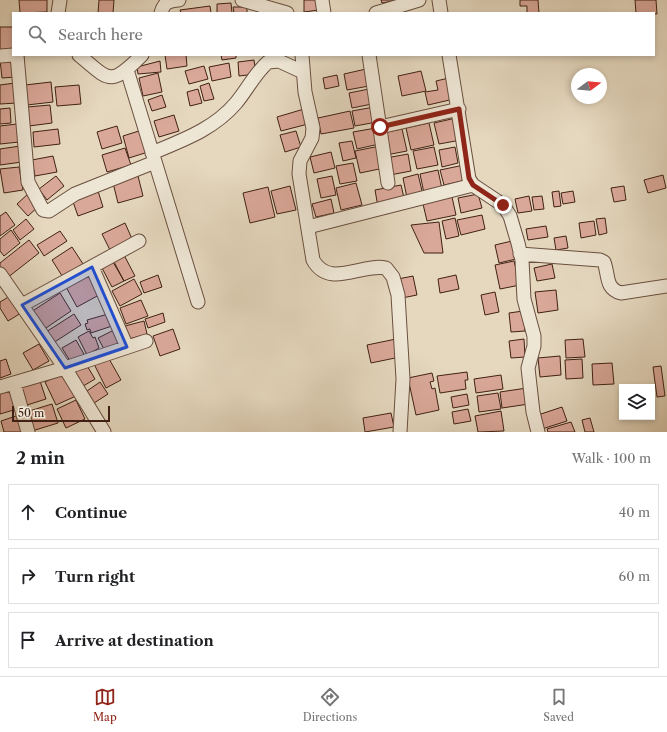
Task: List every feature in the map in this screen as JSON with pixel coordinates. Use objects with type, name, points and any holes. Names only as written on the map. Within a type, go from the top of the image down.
[{"type":"street","points":[[58,12],[60,0]]},
{"type":"street","points":[[161,12],[164,4],[170,0],[179,0]]},
{"type":"street","points":[[242,0],[284,12]]},
{"type":"street","points":[[322,0],[324,12]]},
{"type":"street","points":[[379,12],[420,0]]},
{"type":"street","points":[[439,0],[441,12]]},
{"type":"street","points":[[0,56],[12,55]]},
{"type":"street","points":[[17,56],[28,182],[44,210],[49,212],[75,194],[153,157],[213,124],[237,102],[268,62],[279,61],[303,72]]},
{"type":"street","points":[[80,56],[101,75],[109,77],[119,76],[141,56]]},
{"type":"street","points":[[302,56],[305,92],[313,128],[312,138],[300,162],[299,174],[313,260],[318,268],[327,274],[340,274],[377,266],[386,268],[394,277],[398,295],[403,357],[400,432]]},
{"type":"street","points":[[369,56],[388,183]]},
{"type":"street","points":[[449,56],[469,178],[473,185],[503,205],[510,216],[520,254],[524,299],[534,336],[534,346],[528,368],[533,412],[538,432]]},
{"type":"street","points":[[127,70],[198,302]]},
{"type":"street","points":[[380,127],[459,109]]},
{"type":"street","points":[[308,226],[473,185]]},
{"type":"street","points":[[22,305],[139,241]]},
{"type":"street","points":[[520,254],[600,260],[604,262],[610,286],[614,291],[621,293],[667,286]]},
{"type":"street","points":[[92,267],[127,347]]},
{"type":"street","points":[[0,274],[65,368],[104,432]]},
{"type":"street","points":[[0,387],[65,368],[146,340]]},
{"type":"street","points":[[14,383],[28,432]]},
{"type":"highlighted area","points":[[92,267],[127,347],[65,368],[22,305]]},
{"type":"building","points":[[19,0],[47,0],[47,12],[20,12]]},
{"type":"building","points":[[99,0],[114,0],[113,12],[98,12]]},
{"type":"building","points":[[304,0],[318,0],[319,10],[304,12]]},
{"type":"building","points":[[381,0],[398,0],[382,3]]},
{"type":"building","points":[[520,0],[538,0],[539,12],[527,12],[527,6],[520,6]]},
{"type":"building","points":[[635,0],[656,0],[657,14],[655,14],[655,12],[636,12]]},
{"type":"building","points":[[231,3],[232,12],[217,12],[217,4]]},
{"type":"building","points":[[210,6],[211,12],[181,12],[180,10]]},
{"type":"building","points":[[233,7],[247,7],[247,12],[234,12]]},
{"type":"building","points":[[0,27],[12,27],[12,51],[0,51]]},
{"type":"building","points":[[165,56],[186,56],[187,66],[167,69]]},
{"type":"building","points":[[221,56],[236,56],[236,58],[222,60]]},
{"type":"building","points":[[14,58],[16,77],[2,78],[0,60]]},
{"type":"building","points":[[254,60],[256,74],[239,76],[238,62]]},
{"type":"building","points":[[160,61],[161,72],[138,74],[137,67]]},
{"type":"building","points":[[229,63],[231,77],[212,81],[209,67]]},
{"type":"building","points":[[204,66],[208,79],[189,84],[185,71]]},
{"type":"building","points":[[366,69],[369,86],[347,90],[344,74]]},
{"type":"building","points":[[421,71],[426,91],[402,96],[398,76]]},
{"type":"building","points":[[158,73],[162,92],[143,96],[139,78]]},
{"type":"building","points":[[337,75],[339,86],[325,89],[323,78]]},
{"type":"building","points":[[449,78],[454,99],[428,105],[425,92],[438,90],[436,81]]},
{"type":"building","points":[[51,82],[53,102],[27,105],[25,85]]},
{"type":"building","points":[[15,83],[17,103],[0,104],[0,85]]},
{"type":"building","points":[[209,83],[214,99],[204,101],[200,86]]},
{"type":"building","points":[[79,85],[81,104],[57,106],[55,87]]},
{"type":"building","points":[[198,89],[202,103],[190,106],[187,92]]},
{"type":"building","points":[[369,89],[372,104],[352,108],[349,93]]},
{"type":"building","points":[[162,95],[166,107],[152,111],[148,100]]},
{"type":"building","points":[[50,105],[52,123],[29,126],[27,107]]},
{"type":"building","points":[[374,107],[377,122],[355,126],[352,111]]},
{"type":"building","points":[[10,108],[11,123],[0,124],[0,109]]},
{"type":"building","points":[[304,109],[308,124],[281,131],[277,117]]},
{"type":"building","points":[[350,111],[354,128],[321,134],[318,118]]},
{"type":"building","points":[[174,115],[179,131],[159,137],[154,121]]},
{"type":"building","points":[[456,118],[461,140],[439,144],[434,123]]},
{"type":"building","points":[[429,123],[434,145],[411,150],[406,128]]},
{"type":"building","points":[[17,124],[19,142],[0,144],[0,126]]},
{"type":"building","points":[[117,126],[122,143],[102,149],[97,132]]},
{"type":"building","points":[[376,128],[379,144],[357,149],[353,132]]},
{"type":"building","points":[[58,129],[60,144],[34,147],[33,132]]},
{"type":"building","points":[[402,129],[407,151],[386,155],[382,133]]},
{"type":"building","points":[[142,130],[148,152],[129,158],[123,136]]},
{"type":"building","points":[[296,131],[301,147],[285,152],[280,135]]},
{"type":"building","points":[[352,141],[356,158],[343,161],[339,143]]},
{"type":"building","points":[[20,146],[22,162],[0,165],[0,149]]},
{"type":"building","points":[[380,146],[384,168],[360,173],[355,151]]},
{"type":"building","points":[[434,147],[438,165],[417,169],[413,151]]},
{"type":"building","points":[[455,147],[458,163],[442,167],[439,150]]},
{"type":"building","points":[[125,148],[131,165],[107,172],[102,155]]},
{"type":"building","points":[[331,152],[335,168],[314,173],[310,157]]},
{"type":"building","points":[[408,154],[411,171],[390,175],[386,158]]},
{"type":"building","points":[[53,156],[57,172],[35,176],[32,160]]},
{"type":"building","points":[[353,163],[357,181],[340,184],[336,166]]},
{"type":"building","points":[[464,165],[467,180],[444,185],[440,170]]},
{"type":"building","points":[[19,167],[23,190],[4,193],[0,169]]},
{"type":"building","points":[[438,170],[442,189],[424,193],[420,174]]},
{"type":"building","points":[[418,174],[423,195],[407,198],[403,178]]},
{"type":"building","points":[[663,175],[666,188],[648,193],[644,180]]},
{"type":"building","points":[[56,176],[64,186],[47,200],[39,189]]},
{"type":"building","points":[[138,176],[143,196],[118,203],[113,183]]},
{"type":"building","points":[[332,176],[336,195],[321,198],[317,179]]},
{"type":"building","points":[[356,183],[362,205],[341,210],[336,188]]},
{"type":"building","points":[[401,185],[405,202],[378,207],[375,190]]},
{"type":"building","points":[[290,186],[296,210],[277,214],[271,191]]},
{"type":"building","points":[[624,186],[626,200],[614,202],[611,188]]},
{"type":"building","points":[[268,187],[275,217],[250,223],[243,193]]},
{"type":"building","points":[[98,191],[103,207],[78,216],[72,199]]},
{"type":"building","points":[[559,191],[561,206],[554,207],[552,192]]},
{"type":"building","points":[[573,191],[575,202],[563,204],[561,193]]},
{"type":"building","points":[[29,193],[40,205],[28,216],[17,204]]},
{"type":"building","points":[[478,194],[482,208],[461,213],[458,198]]},
{"type":"building","points":[[529,196],[532,211],[518,213],[515,199]]},
{"type":"building","points":[[542,196],[544,209],[534,210],[532,197]]},
{"type":"building","points":[[452,197],[456,215],[427,221],[423,204]]},
{"type":"building","points":[[331,199],[334,213],[316,217],[312,204]]},
{"type":"building","points":[[6,212],[15,225],[0,236],[0,216]]},
{"type":"building","points":[[482,215],[485,229],[461,235],[457,220]]},
{"type":"building","points":[[455,218],[459,236],[446,239],[442,221]]},
{"type":"building","points":[[605,218],[607,233],[599,235],[596,219]]},
{"type":"building","points":[[26,219],[34,229],[20,240],[13,230]]},
{"type":"building","points":[[594,221],[596,235],[581,238],[579,223]]},
{"type":"building","points":[[439,222],[443,253],[424,253],[411,225]]},
{"type":"building","points":[[125,223],[133,241],[111,252],[102,234]]},
{"type":"building","points":[[546,226],[548,237],[528,240],[526,229]]},
{"type":"building","points":[[11,230],[20,243],[4,256],[0,251],[0,239]]},
{"type":"building","points":[[60,231],[67,241],[44,256],[37,245]]},
{"type":"building","points":[[566,236],[568,248],[556,250],[554,238]]},
{"type":"building","points":[[29,240],[39,253],[7,278],[0,269],[0,263]]},
{"type":"building","points":[[512,241],[516,259],[499,263],[495,245]]},
{"type":"building","points":[[72,247],[85,267],[64,279],[52,260]]},
{"type":"building","points":[[124,255],[135,276],[124,281],[113,260]]},
{"type":"building","points":[[514,261],[520,285],[500,289],[495,265]]},
{"type":"building","points":[[113,262],[124,281],[112,287],[102,268]]},
{"type":"building","points":[[552,264],[555,278],[537,281],[534,268]]},
{"type":"building","points":[[89,274],[99,295],[77,307],[66,287]]},
{"type":"building","points":[[158,275],[162,287],[144,293],[140,282]]},
{"type":"building","points":[[456,275],[459,289],[440,293],[438,279]]},
{"type":"building","points":[[413,276],[417,295],[402,298],[398,279]]},
{"type":"building","points":[[134,279],[142,294],[120,306],[112,291]]},
{"type":"building","points":[[556,290],[558,310],[538,313],[535,292]]},
{"type":"building","points":[[495,292],[499,312],[485,315],[481,295]]},
{"type":"building","points":[[60,293],[71,311],[43,330],[31,312]]},
{"type":"building","points":[[10,296],[21,313],[8,321],[0,308],[0,302]]},
{"type":"building","points":[[141,300],[148,316],[126,324],[120,308]]},
{"type":"building","points":[[523,311],[525,331],[511,332],[509,313]]},
{"type":"building","points":[[163,313],[165,322],[148,328],[145,319]]},
{"type":"building","points":[[74,314],[81,325],[53,343],[46,332]]},
{"type":"building","points":[[108,314],[112,326],[91,333],[90,329],[87,330],[85,324],[88,323],[87,320]]},
{"type":"building","points":[[144,321],[147,334],[129,339],[125,326]]},
{"type":"building","points":[[173,329],[180,349],[160,356],[153,336]]},
{"type":"building","points":[[114,330],[121,343],[105,351],[98,338]]},
{"type":"building","points":[[89,331],[93,338],[95,337],[99,348],[87,355],[78,337]]},
{"type":"building","points":[[396,339],[400,357],[371,363],[367,345]]},
{"type":"building","points":[[524,339],[525,357],[511,358],[509,341]]},
{"type":"building","points":[[583,339],[585,357],[566,358],[565,340]]},
{"type":"building","points":[[76,340],[85,356],[72,364],[62,348]]},
{"type":"building","points":[[39,344],[49,361],[33,370],[23,353]]},
{"type":"building","points":[[560,356],[561,375],[540,377],[538,358]]},
{"type":"building","points":[[108,357],[121,380],[106,388],[94,364]]},
{"type":"building","points":[[6,359],[11,374],[0,378],[0,361]]},
{"type":"building","points":[[582,359],[583,378],[566,379],[565,360]]},
{"type":"building","points":[[612,363],[614,384],[593,385],[592,364]]},
{"type":"building","points":[[86,364],[95,379],[80,388],[71,374]]},
{"type":"building","points":[[661,366],[665,396],[657,397],[653,367]]},
{"type":"building","points":[[65,372],[76,396],[56,405],[45,382]]},
{"type":"building","points":[[467,372],[468,380],[465,380],[466,389],[440,393],[437,376]]},
{"type":"building","points":[[432,373],[434,381],[430,382],[432,389],[435,388],[439,410],[416,415],[408,378]]},
{"type":"building","points":[[501,375],[503,389],[476,393],[474,379]]},
{"type":"building","points":[[40,381],[46,399],[24,406],[18,388]]},
{"type":"building","points":[[100,382],[108,394],[91,405],[84,393]]},
{"type":"building","points":[[9,387],[17,409],[0,414],[0,390]]},
{"type":"building","points":[[527,388],[529,404],[502,408],[500,392]]},
{"type":"building","points":[[498,393],[501,409],[479,412],[477,396]]},
{"type":"building","points":[[467,394],[469,405],[453,408],[451,397]]},
{"type":"building","points":[[76,400],[85,419],[66,428],[57,409]]},
{"type":"building","points":[[52,404],[58,423],[32,431],[26,412]]},
{"type":"building","points":[[562,407],[567,421],[542,429],[538,415]]},
{"type":"building","points":[[468,409],[471,421],[454,424],[452,412]]},
{"type":"building","points":[[501,411],[504,431],[478,432],[475,416]]},
{"type":"building","points":[[391,413],[394,427],[365,432],[363,418]]},
{"type":"building","points":[[19,415],[24,432],[4,432],[1,421]]},
{"type":"building","points":[[590,418],[594,432],[585,432],[582,420]]},
{"type":"building","points":[[571,422],[575,432],[548,432],[547,429]]},
{"type":"route","points":[[380,127],[459,109],[469,178],[473,185],[503,205]]}]
